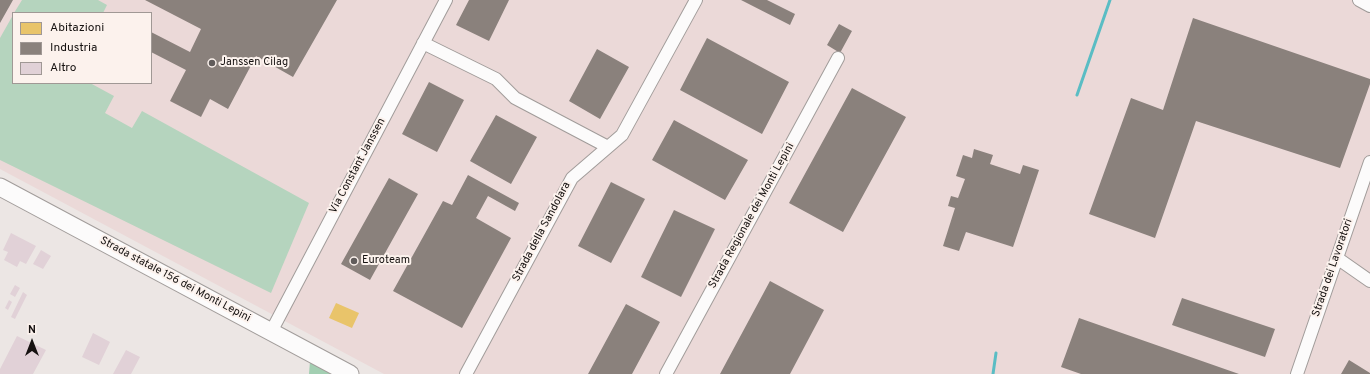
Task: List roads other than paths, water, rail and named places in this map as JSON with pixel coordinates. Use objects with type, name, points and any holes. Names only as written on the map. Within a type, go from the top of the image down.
[{"type":"main road","name":"Strada statale 156 dei Monti Lepini","points":[[0,187],[350,374]]},
{"type":"street","name":"Via Constant Janssen","points":[[271,332],[446,0]]},
{"type":"street","name":"Strada della Sandolara","points":[[466,374],[572,178],[622,135],[696,0]]},
{"type":"street","points":[[1359,0],[1370,6]]},
{"type":"street","points":[[423,43],[496,79],[515,98],[608,147]]},
{"type":"street","name":"Strada Regionale dei Monti Lepini","points":[[666,374],[838,58]]},
{"type":"street","name":"Strada dei Lavoratori","points":[[1297,374],[1370,162]]},
{"type":"street","points":[[1337,258],[1370,281]]},
{"type":"waterway","points":[[1077,95],[1110,0]]},
{"type":"waterway","points":[[993,374],[996,353]]},
{"type":"place","name":"Janssen Cilag","points":[[212,63]]},
{"type":"place","name":"Euroteam","points":[[354,261]]}]
